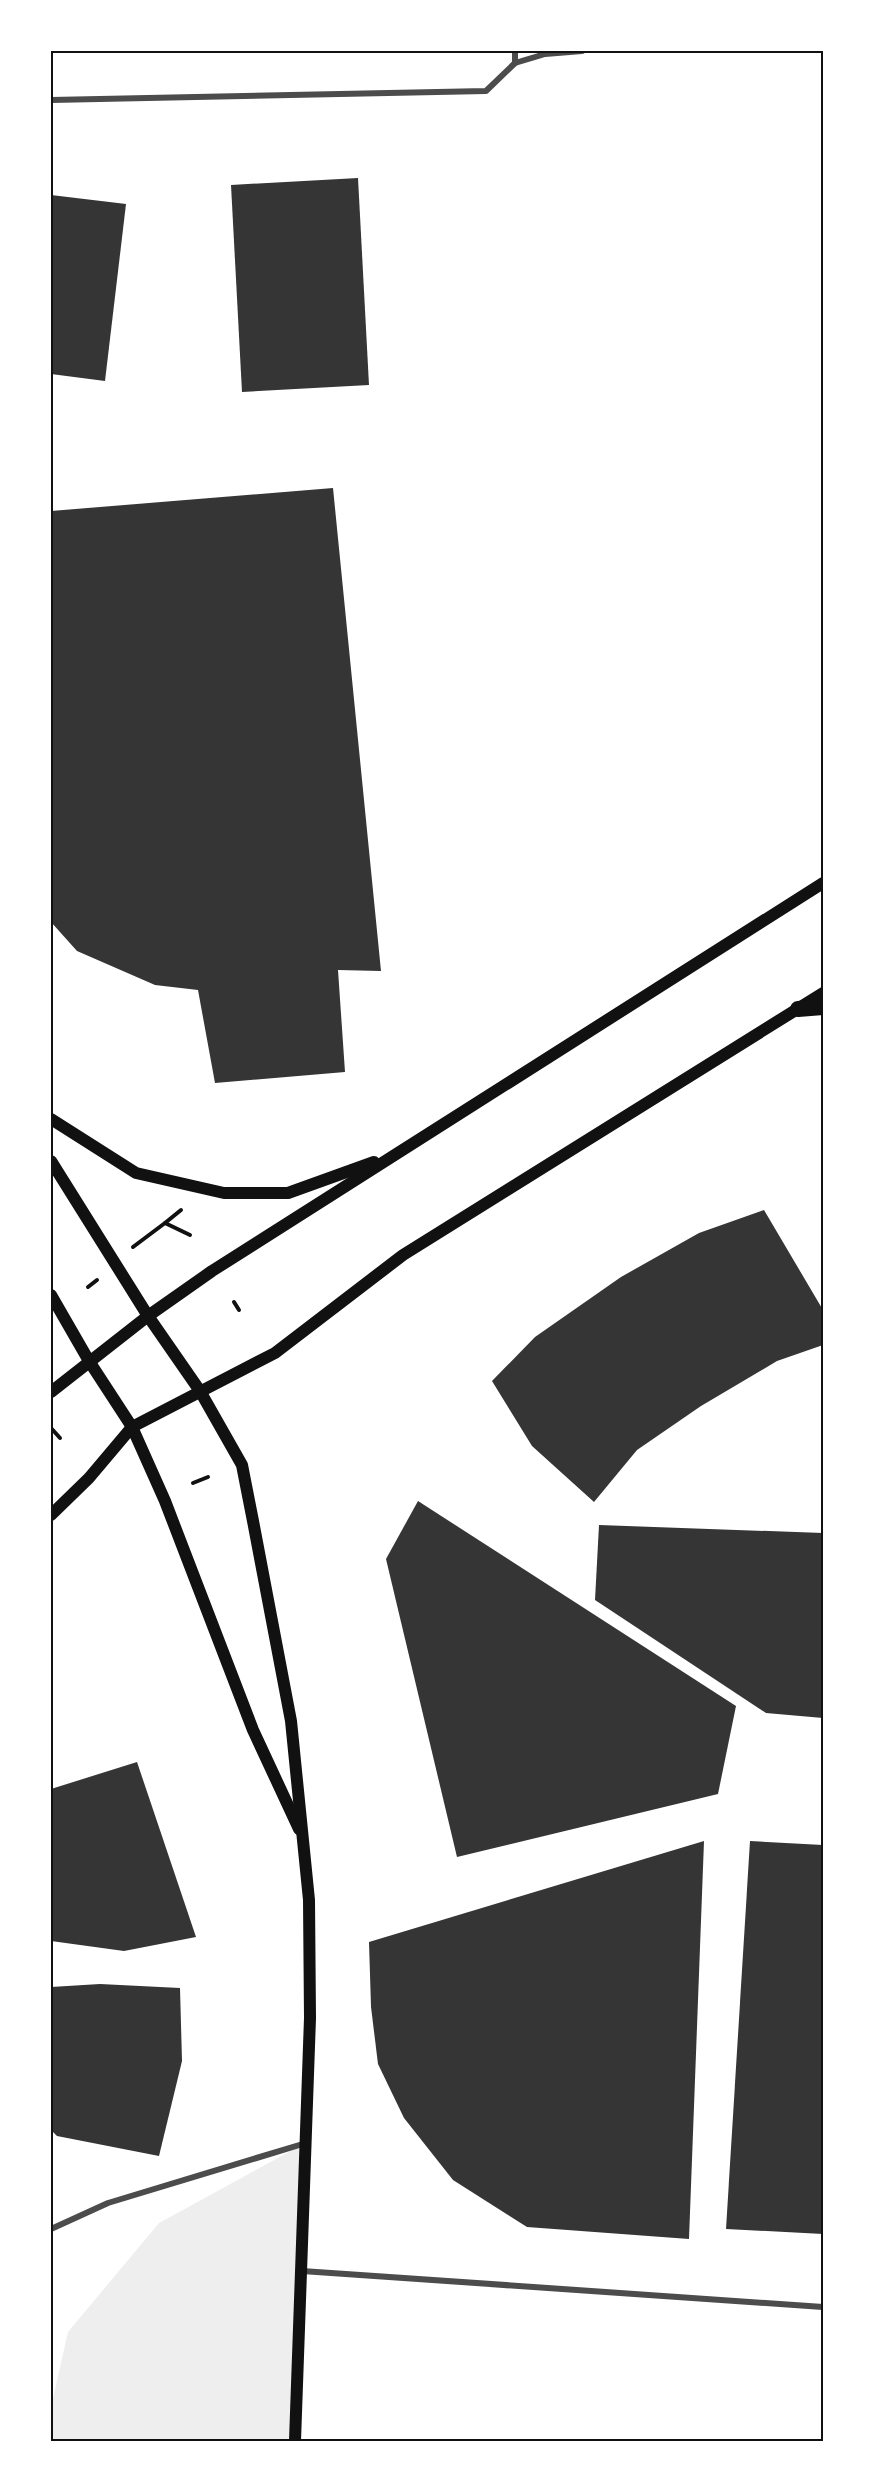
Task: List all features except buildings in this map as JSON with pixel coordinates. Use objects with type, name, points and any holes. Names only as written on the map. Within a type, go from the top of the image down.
[{"type":"highway","points":[[798,1009],[823,1007]]},
{"type":"main road","points":[[51,1392],[148,1316],[212,1271],[823,883]]},
{"type":"main road","points":[[51,1515],[88,1478],[132,1427],[275,1353],[403,1255],[823,993]]},
{"type":"main road","points":[[51,1119],[136,1173],[224,1193],[288,1193],[398,1154]]},
{"type":"main road","points":[[51,1161],[148,1316],[200,1392],[242,1465],[291,1721],[309,1900],[311,1959],[307,2142],[295,2441]]},
{"type":"main road","points":[[51,1295],[89,1362],[132,1427],[165,1501],[253,1730],[303,1838]]},
{"type":"street","points":[[515,51],[515,63]]},
{"type":"street","points":[[51,100],[486,91],[515,63],[545,54],[582,51]]},
{"type":"street","points":[[51,2229],[108,2203],[307,2142]]},
{"type":"street","points":[[302,2271],[823,2307]]},
{"type":"path","points":[[133,1246],[185,1206]]},
{"type":"path","points":[[165,1223],[190,1235]]},
{"type":"path","points":[[234,1302],[239,1310]]},
{"type":"path","points":[[51,1428],[60,1438]]},
{"type":"path","points":[[193,1483],[208,1477]]},
{"type":"shaded area","points":[[307,2142],[291,2441],[51,2441],[51,2407],[68,2332],[159,2223]]}]
